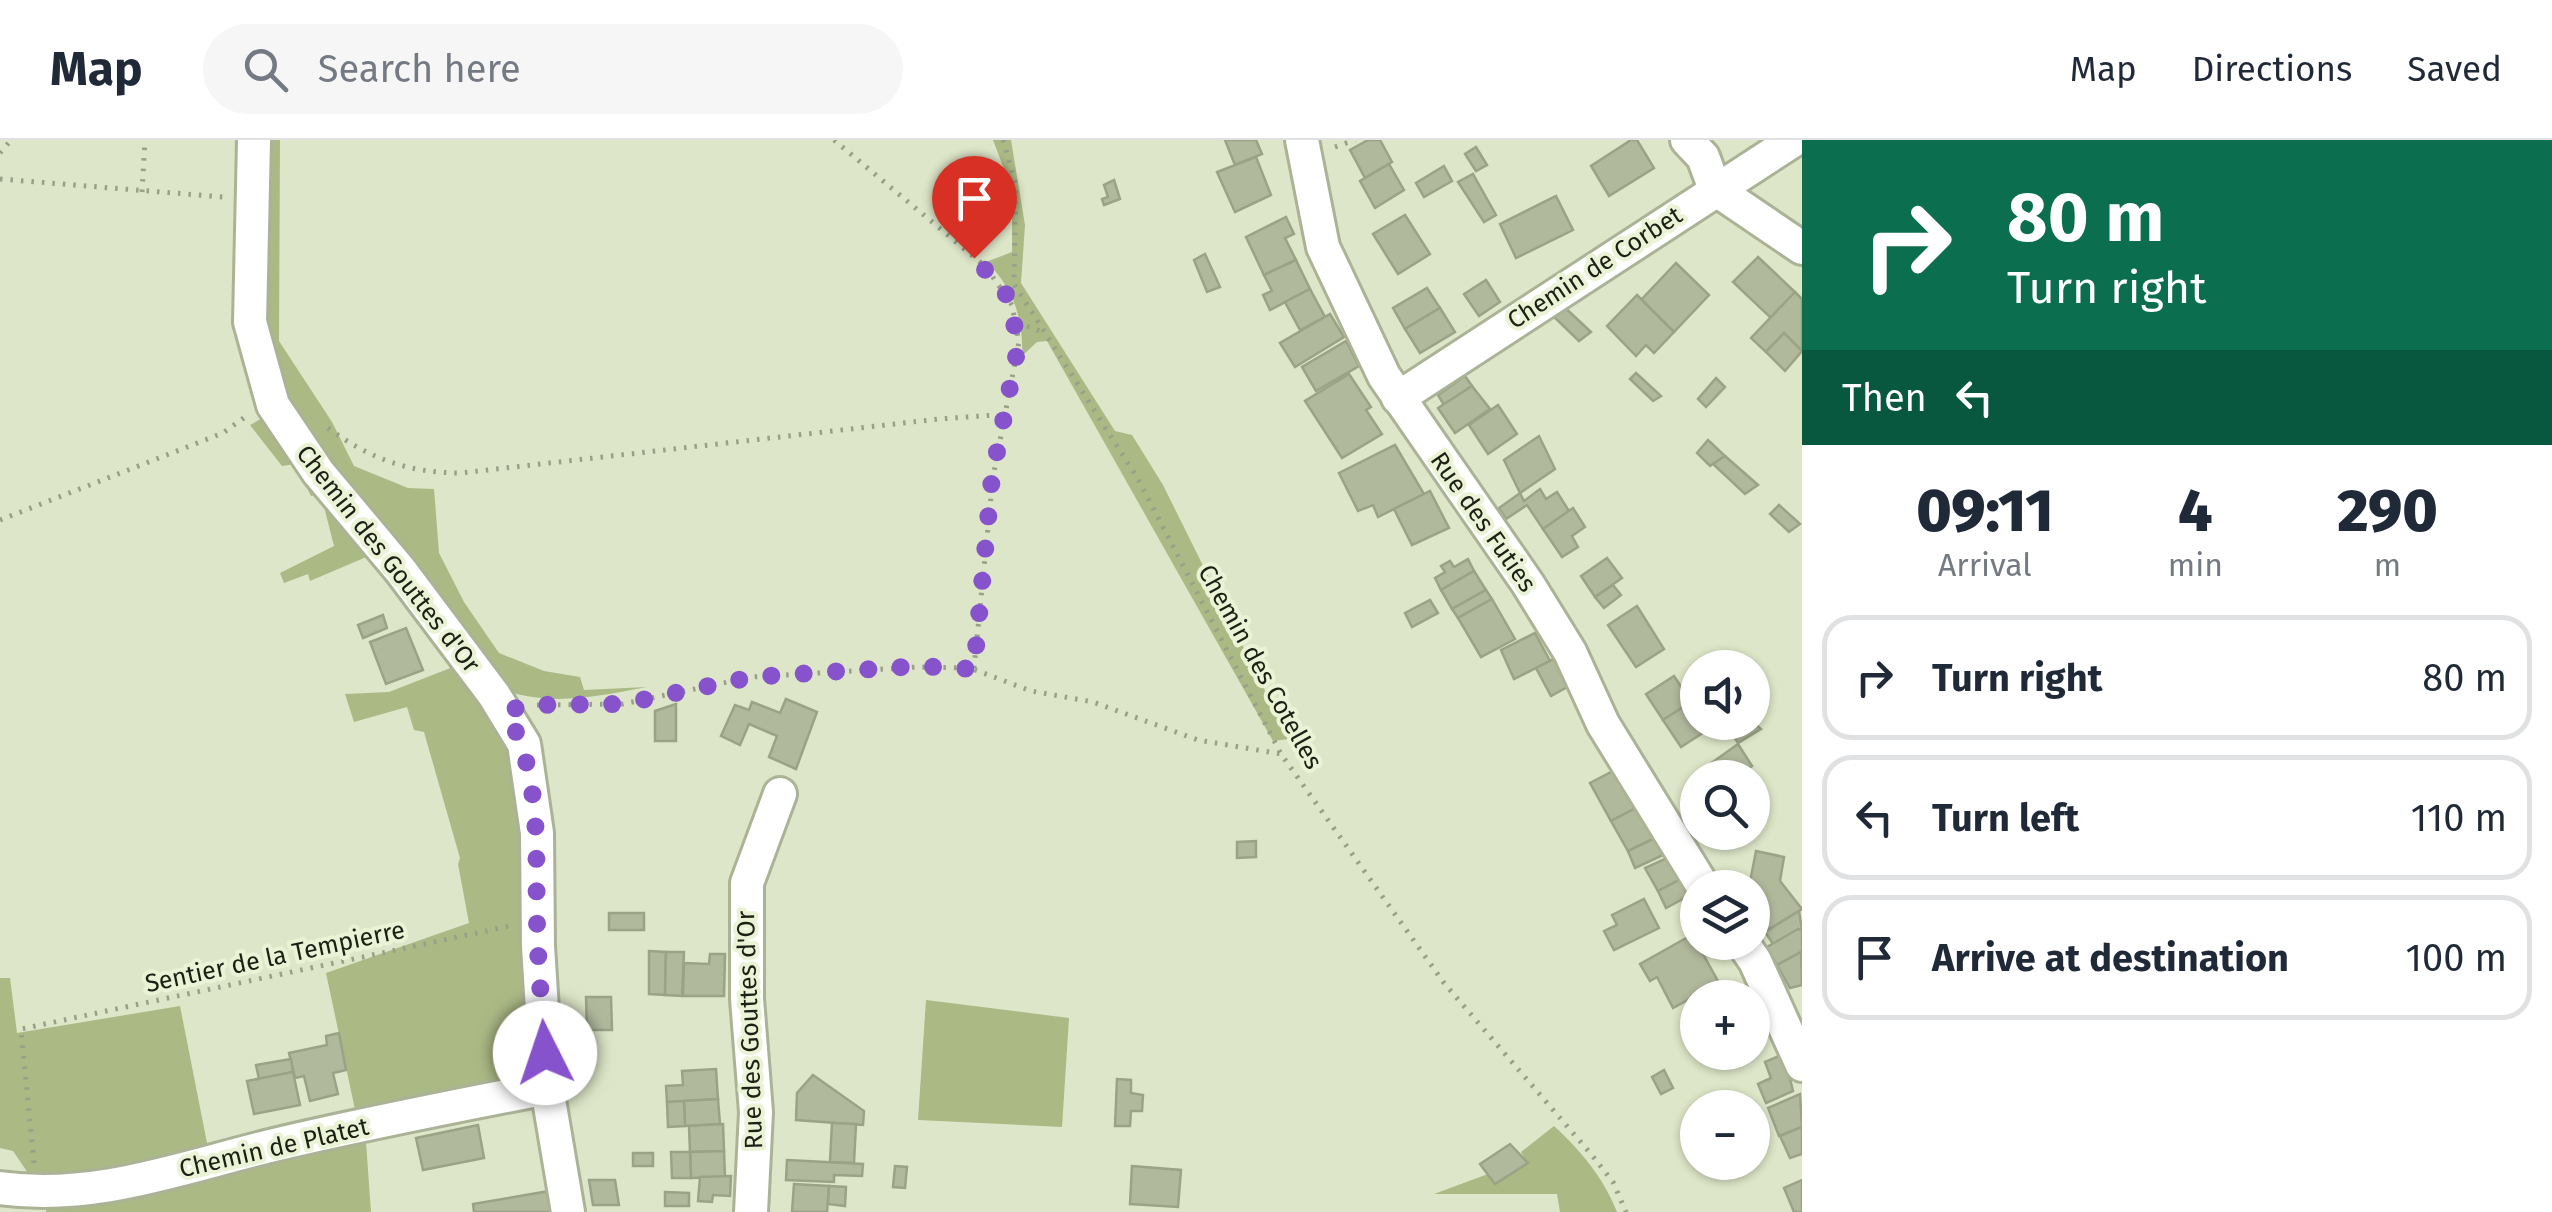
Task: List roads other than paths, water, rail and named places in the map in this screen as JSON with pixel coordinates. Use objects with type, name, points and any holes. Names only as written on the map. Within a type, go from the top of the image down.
[{"type":"street","name":"Chemin des Gouttes d'Or","points":[[254,140],[250,322],[271,401],[318,472],[401,571],[506,712],[524,744],[533,801],[547,1088],[568,1212]]},
{"type":"street","name":"Rue des Futies","points":[[1302,140],[1323,247],[1398,398],[1536,597],[1570,652],[1603,724],[1693,870]]},
{"type":"street","points":[[1687,140],[1703,158],[1715,189],[1802,248]]},
{"type":"street","name":"Chemin de Corbet","points":[[1398,398],[1794,140]]},
{"type":"street","name":"Rue des Gouttes d'Or","points":[[751,1212],[756,1112],[747,999],[747,884],[780,794]]},
{"type":"street","points":[[1755,960],[1802,1064]]},
{"type":"street","name":"Chemin de Platet","points":[[0,1188],[37,1192],[111,1187],[282,1143],[547,1088]]}]
